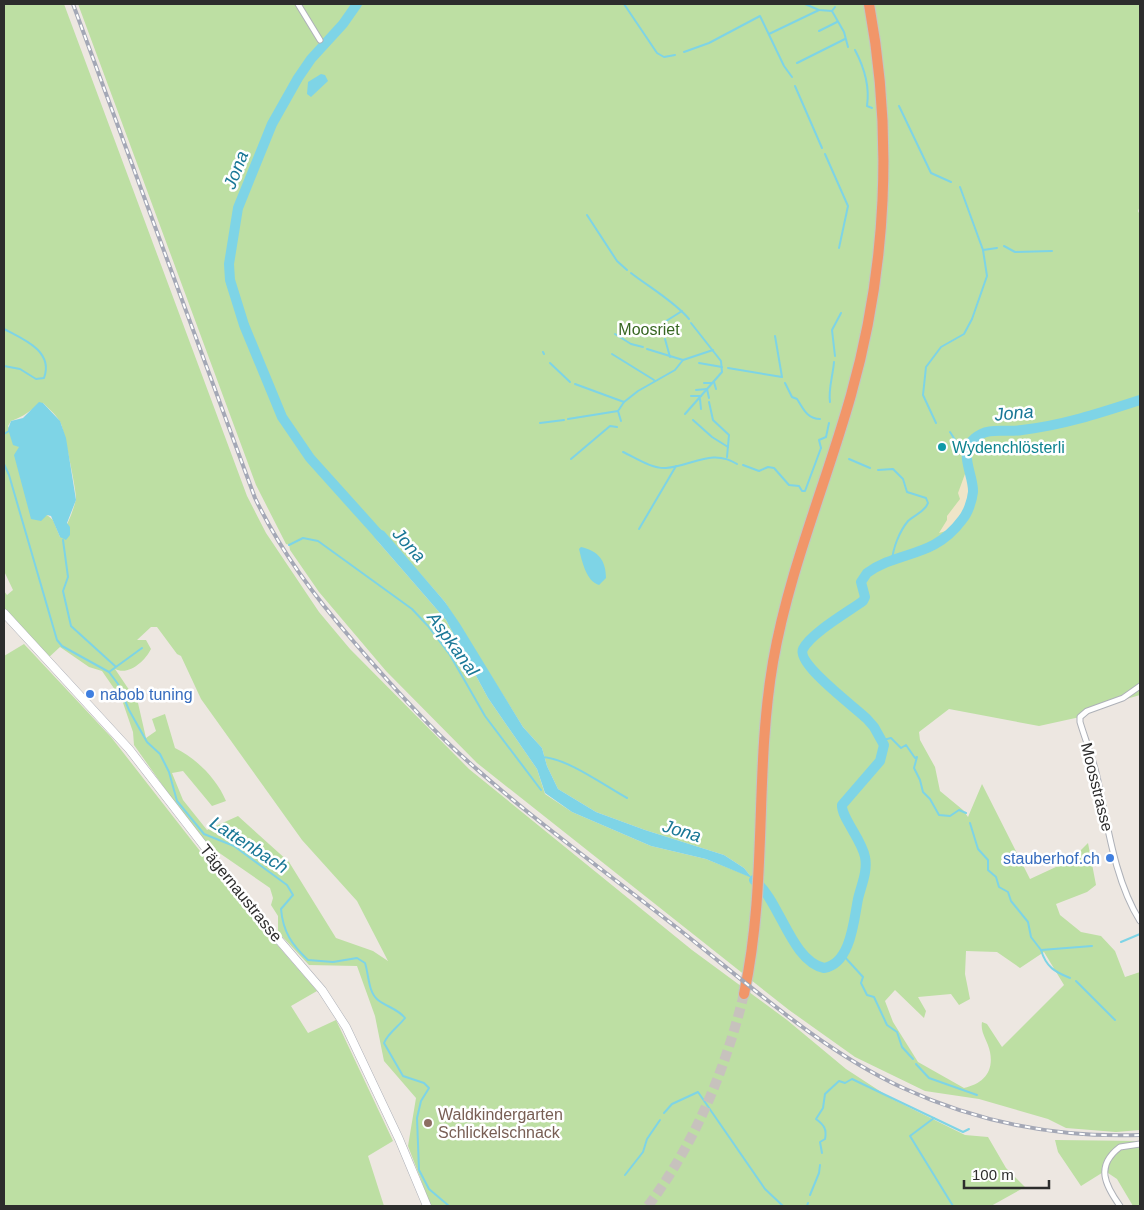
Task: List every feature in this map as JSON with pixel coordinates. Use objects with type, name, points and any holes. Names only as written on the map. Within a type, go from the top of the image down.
[{"type":"highway","points":[[744,994],[757,915],[761,867],[765,736],[775,654],[796,565],[851,393],[866,332],[876,275],[882,202],[883,137],[880,78],[869,4]]},
{"type":"street","points":[[298,4],[320,40]]},
{"type":"street","name":"Tägernaustrasse","points":[[4,613],[129,749],[259,917],[322,990],[349,1034],[399,1139],[426,1206]]},
{"type":"street","name":"Moosstrasse","points":[[1140,686],[1123,698],[1087,711],[1080,717],[1095,767],[1106,822],[1122,878],[1132,908],[1140,921]]},
{"type":"street","points":[[1120,1206],[1108,1189],[1104,1171],[1107,1161],[1120,1147],[1140,1144]]},
{"type":"green space","points":[[4,4],[64,4],[247,496],[266,533],[319,612],[350,649],[469,769],[692,950],[787,1020],[846,1069],[892,1099],[965,1135],[988,1137],[1006,1168],[1025,1187],[991,1206],[431,1206],[408,1146],[416,1098],[384,1061],[375,1016],[357,966],[309,965],[278,932],[278,916],[271,905],[273,898],[270,888],[202,841],[134,745],[133,732],[122,700],[102,671],[89,667],[60,647],[47,659],[4,610],[4,591],[7,595],[13,590],[4,571]],"holes":[[[43,403],[60,421],[76,494],[71,514],[60,537],[53,520],[47,515],[19,447],[8,426],[11,421]],[[151,627],[157,627],[177,654],[181,656],[201,699],[302,840],[357,901],[388,961],[373,951],[336,938],[289,862],[238,816],[207,830],[183,800],[172,773],[183,771],[212,806],[226,801],[217,785],[205,770],[191,757],[175,748],[165,714],[152,719],[156,731],[146,738],[138,703],[115,669],[126,671],[136,666],[145,658],[151,649],[146,640],[137,640]]]},
{"type":"green space","name":"Moosriet","points":[[78,4],[1140,4],[1140,206],[1138,211],[1140,215],[1140,695],[1092,709],[1080,717],[1039,726],[949,709],[919,732],[920,740],[935,767],[940,791],[963,810],[968,817],[982,784],[1030,879],[1071,860],[1088,843],[1096,885],[1087,892],[1056,904],[1060,915],[1081,932],[1101,936],[1115,951],[1125,977],[1140,972],[1140,1130],[1116,1132],[1066,1128],[1048,1119],[979,1099],[925,1091],[855,1057],[789,1010],[477,763],[386,671],[319,592],[290,550],[289,545],[286,544],[256,485]],"holes":[[[374,537],[417,570],[445,602],[523,727],[542,748],[547,766],[558,789],[596,812],[724,855],[744,868],[751,877],[706,859],[651,846],[572,812],[545,794],[537,769],[488,698],[446,620]],[[966,951],[997,952],[1020,968],[1044,952],[1064,985],[1002,1047],[987,1024],[982,1022],[982,1030],[990,1052],[989,1071],[977,1084],[964,1088],[918,1062],[893,1022],[885,1001],[895,990],[924,1018],[926,1011],[918,997],[951,994],[959,1005],[970,999],[965,974]]]},
{"type":"green space","points":[[24,644],[111,737],[239,901],[317,991],[291,1006],[308,1033],[336,1020],[393,1141],[368,1156],[384,1206],[4,1206],[4,656]]},
{"type":"green space","points":[[1055,1140],[1140,1141],[1140,1206],[1133,1206],[1117,1179],[1105,1171],[1081,1186],[1058,1152]]},
{"type":"sand","points":[[965,474],[969,476],[970,481],[966,515],[956,528],[939,533],[947,520],[947,516],[960,499],[958,493]]},
{"type":"water","points":[[321,74],[325,75],[328,81],[311,97],[307,94],[308,82]]},
{"type":"water","points":[[39,402],[43,403],[60,421],[66,438],[76,500],[67,523],[70,527],[70,535],[66,540],[60,537],[51,516],[47,515],[41,521],[31,519],[14,455],[19,447],[13,445],[8,429],[11,421],[23,418]]},
{"type":"water","points":[[372,526],[384,531],[445,602],[523,727],[542,748],[547,766],[558,789],[596,812],[724,855],[744,868],[752,878],[706,859],[651,846],[572,812],[545,793],[537,769],[488,698],[446,620],[374,537]]},
{"type":"water","points":[[581,547],[592,551],[603,561],[606,578],[599,585],[591,579],[585,570],[579,549]]},
{"type":"waterway","name":"Jona","points":[[357,4],[343,24],[311,59],[272,124],[238,208],[229,264],[230,280],[244,325],[282,417],[310,458],[381,537]]},
{"type":"waterway","points":[[624,4],[657,53],[664,57],[675,55]]},
{"type":"waterway","points":[[805,4],[819,10],[832,11]]},
{"type":"waterway","points":[[835,7],[832,11],[844,32],[848,47]]},
{"type":"waterway","points":[[769,34],[819,10]]},
{"type":"waterway","points":[[684,52],[709,43],[760,16],[784,66],[792,77]]},
{"type":"waterway","points":[[819,31],[837,22]]},
{"type":"waterway","points":[[797,63],[845,39]]},
{"type":"waterway","points":[[855,50],[866,77],[868,91],[867,106],[872,108]]},
{"type":"waterway","points":[[795,86],[822,148]]},
{"type":"waterway","points":[[899,106],[931,173],[951,182]]},
{"type":"waterway","points":[[825,154],[848,206],[839,248]]},
{"type":"waterway","points":[[936,423],[923,395],[926,367],[941,347],[964,334],[972,319],[987,276],[983,250],[960,187]]},
{"type":"waterway","points":[[587,215],[617,261],[627,270]]},
{"type":"waterway","points":[[1004,246],[1015,252],[1052,251]]},
{"type":"waterway","points":[[983,250],[997,248]]},
{"type":"waterway","points":[[631,273],[669,301],[689,319]]},
{"type":"waterway","points":[[663,323],[682,311]]},
{"type":"waterway","points":[[835,356],[832,330],[841,313]]},
{"type":"waterway","points":[[685,414],[722,372],[721,361],[691,323]]},
{"type":"waterway","name":"Lattenbach","points":[[4,329],[35,347],[45,360],[46,369],[44,378],[36,379],[20,369],[4,366]]},
{"type":"waterway","points":[[615,334],[631,344],[643,347]]},
{"type":"waterway","points":[[728,368],[782,377],[775,336]]},
{"type":"waterway","points":[[665,339],[670,357]]},
{"type":"waterway","points":[[647,349],[683,360]]},
{"type":"waterway","points":[[568,419],[618,411],[624,402],[638,391],[675,370],[683,360],[713,350]]},
{"type":"waterway","points":[[612,354],[654,380]]},
{"type":"waterway","points":[[830,402],[834,362]]},
{"type":"waterway","points":[[550,363],[570,382]]},
{"type":"waterway","points":[[699,363],[722,367]]},
{"type":"waterway","points":[[714,382],[716,389]]},
{"type":"waterway","points":[[704,383],[712,383]]},
{"type":"waterway","points":[[785,383],[792,397],[797,399],[806,412],[812,417],[820,419]]},
{"type":"waterway","points":[[575,384],[624,402]]},
{"type":"waterway","points":[[696,390],[707,389],[709,398]]},
{"type":"waterway","points":[[691,396],[701,396]]},
{"type":"waterway","points":[[700,399],[701,409]]},
{"type":"waterway","name":"Jona","points":[[754,880],[771,901],[794,942],[803,954],[813,963],[824,968],[833,965],[840,958],[846,950],[853,929],[866,862],[863,850],[845,816],[842,805],[880,761],[884,745],[867,719],[828,686],[808,665],[803,656],[803,649],[814,636],[863,601],[865,597],[861,582],[867,573],[891,560],[928,548],[939,542],[951,533],[962,520],[971,503],[973,492],[967,450],[980,434],[992,431],[1016,431],[1067,422],[1140,400]]},
{"type":"waterway","points":[[709,402],[713,420],[729,435],[727,457]]},
{"type":"waterway","points":[[618,411],[621,421]]},
{"type":"waterway","points":[[540,423],[564,420]]},
{"type":"waterway","points":[[693,420],[712,437],[728,447]]},
{"type":"waterway","points":[[821,448],[819,440],[826,437],[829,423]]},
{"type":"waterway","points":[[571,459],[610,426],[617,427]]},
{"type":"waterway","points":[[4,434],[9,431]]},
{"type":"waterway","points":[[950,432],[966,457]]},
{"type":"waterway","points":[[743,465],[759,471],[768,467],[774,468],[789,485],[799,486],[802,491],[805,491],[821,448]]},
{"type":"waterway","points":[[623,452],[650,465],[661,468],[675,467],[710,458],[728,459],[737,464]]},
{"type":"waterway","points":[[849,459],[870,468]]},
{"type":"waterway","name":"Lattenbach","points":[[4,464],[9,475],[57,640],[62,646],[109,672],[118,684],[129,710],[147,742],[160,754],[169,772],[177,801],[204,834],[234,846],[287,885],[293,895],[281,909],[282,917],[289,938],[302,954],[308,960],[333,962],[357,958],[365,963],[372,993],[375,997],[405,1018],[384,1043],[403,1076],[424,1083],[429,1088],[421,1101],[417,1118],[419,1170],[429,1189],[449,1206]]},
{"type":"waterway","points":[[639,529],[676,466]]},
{"type":"waterway","points":[[878,470],[893,469],[903,479],[907,492],[926,498],[928,503],[924,509],[905,525],[897,540],[892,561]]},
{"type":"waterway","name":"Aspkanal","points":[[289,545],[303,538],[318,541],[412,609],[428,626],[450,655],[485,716],[541,790]]},
{"type":"waterway","points":[[63,540],[68,577],[63,591],[71,626],[115,666]]},
{"type":"waterway","points":[[109,672],[142,648]]},
{"type":"waterway","points":[[883,740],[891,738],[901,748],[906,745],[915,758],[917,757],[914,768],[923,792],[930,799],[939,815],[950,816],[959,810],[966,813]]},
{"type":"waterway","points":[[542,757],[574,767],[627,798]]},
{"type":"waterway","points":[[970,823],[978,849],[988,860],[988,870],[996,877],[999,887],[1008,892],[1011,901],[1028,922],[1031,937],[1041,950],[1092,946]]},
{"type":"waterway","points":[[1121,942],[1140,934]]},
{"type":"waterway","points":[[1041,950],[1048,965],[1070,978]]},
{"type":"waterway","points":[[842,954],[863,977],[861,983],[867,995],[874,997],[887,1025],[897,1032],[902,1047],[913,1059]]},
{"type":"waterway","points":[[1076,981],[1115,1020]]},
{"type":"waterway","points":[[916,1064],[929,1078],[977,1095]]},
{"type":"waterway","points":[[822,1153],[820,1142],[825,1139],[826,1132],[823,1125],[816,1119],[823,1108],[825,1094],[839,1081],[845,1083],[852,1079],[963,1132],[969,1129]]},
{"type":"waterway","points":[[664,1113],[672,1104],[698,1092],[765,1189],[783,1206]]},
{"type":"waterway","points":[[934,1118],[910,1136],[953,1206]]},
{"type":"waterway","points":[[625,1175],[643,1152],[647,1139],[660,1120]]},
{"type":"waterway","points":[[810,1195],[819,1173],[820,1165]]},
{"type":"tunnel","points":[[648,1206],[665,1182],[694,1132],[728,1051],[744,994]]},
{"type":"railway","points":[[73,4],[255,498],[287,555],[312,591],[354,642],[413,708],[451,746],[506,795],[788,1016],[815,1036],[873,1073],[931,1100],[989,1119],[1079,1134],[1140,1135]]},
{"type":"place","name":"Wydenchlösterli","points":[[942,447]]},
{"type":"place","name":"nabob tuning","points":[[90,694]]},
{"type":"place","name":"stauberhof.ch","points":[[1110,858]]},
{"type":"place","name":"Waldkindergarten Schlickelschnack","points":[[428,1123]]}]
